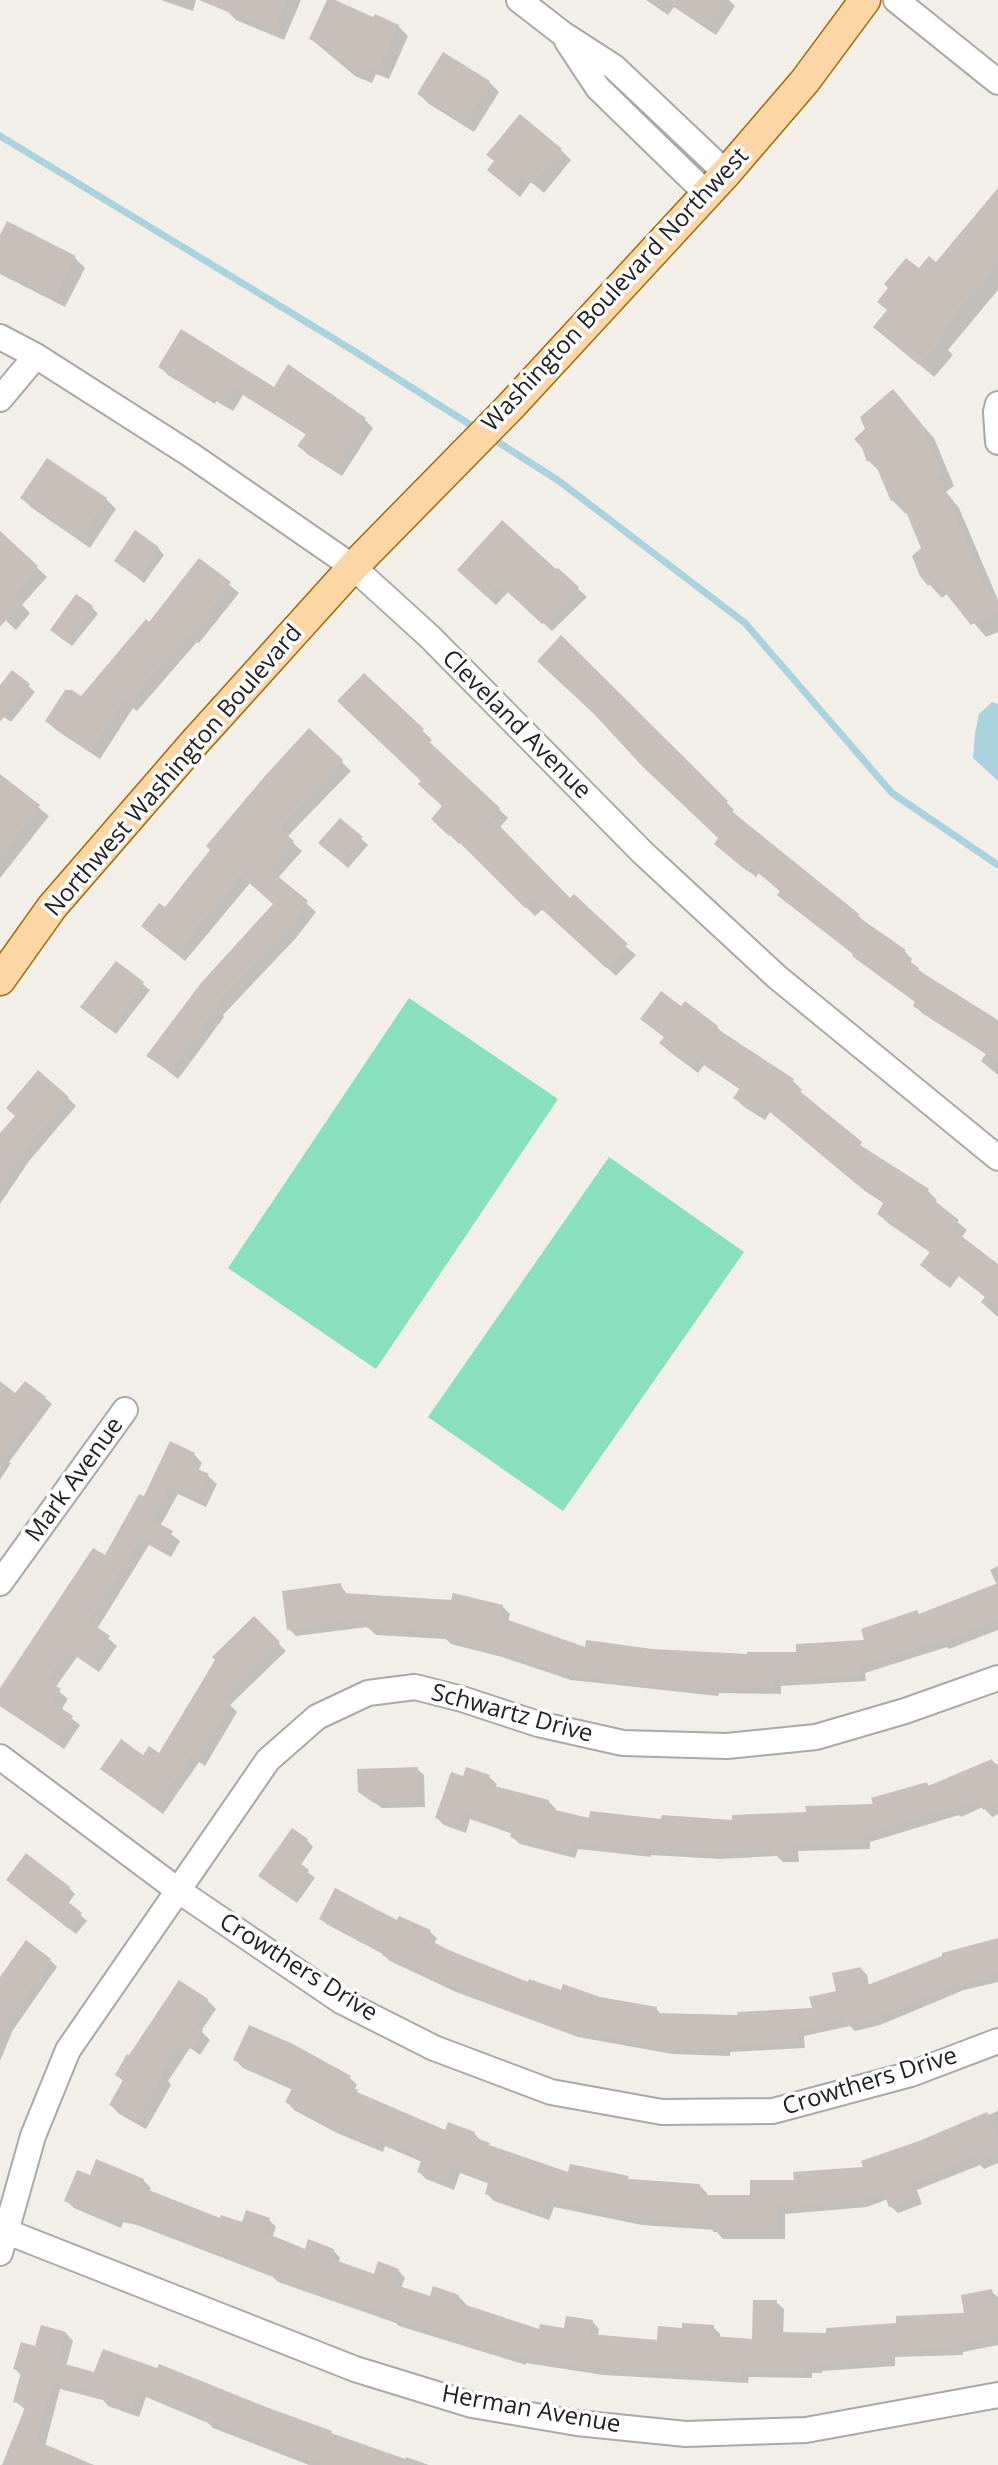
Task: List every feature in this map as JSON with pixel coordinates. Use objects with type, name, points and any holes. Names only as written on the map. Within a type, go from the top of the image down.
[{"type":"main road","name":"Washington Boulevard Northwest","points":[[353,567],[510,407],[716,183],[805,80],[865,0]]},
{"type":"main road","name":"Northwest Washington Boulevard","points":[[0,980],[52,908],[195,742],[353,567]]},
{"type":"street","points":[[519,0],[563,34],[614,67],[716,183]]},
{"type":"street","points":[[896,0],[998,82]]},
{"type":"street","name":"Cleveland Avenue","points":[[0,337],[36,356],[191,455],[353,567],[430,638],[643,853],[768,968],[998,1158]]},
{"type":"street","points":[[0,398],[36,356]]},
{"type":"street","points":[[998,404],[998,442]]},
{"type":"street","name":"Mark Avenue","points":[[0,1583],[125,1410]]},
{"type":"street","name":"Schwartz Drive","points":[[3,2242],[33,2136],[68,2050],[268,1760],[317,1717],[369,1693],[415,1687],[538,1724],[623,1743],[726,1746],[816,1737],[905,1711],[998,1678]]},
{"type":"street","name":"Crowthers Drive","points":[[0,1757],[179,1891],[341,2001],[434,2048],[551,2092],[662,2112],[773,2111],[911,2074],[998,2041]]},
{"type":"street","name":"Herman Avenue","points":[[3,2242],[355,2369],[472,2405],[578,2423],[686,2434],[806,2430],[998,2395]]},
{"type":"green space","points":[[409,998],[558,1099],[376,1369],[228,1268]]},
{"type":"green space","points":[[609,1157],[744,1252],[563,1511],[428,1417]]},
{"type":"water","points":[[992,702],[998,704],[998,781],[973,758],[979,714]]},
{"type":"building","points":[[199,0],[287,0],[274,31]]},
{"type":"building","points":[[327,0],[335,0],[399,25],[378,71],[366,65],[362,74],[343,66],[345,61],[329,54],[331,49],[309,39]]},
{"type":"building","points":[[666,0],[723,0],[705,26]]},
{"type":"building","points":[[443,52],[490,81],[464,123],[417,94]]},
{"type":"building","points":[[520,114],[562,149],[533,184],[520,174],[509,188],[487,170],[494,161],[486,155]]},
{"type":"building","points":[[998,188],[998,261],[936,336],[941,340],[919,365],[873,327],[887,310],[877,302],[888,288],[884,284],[906,258],[919,268],[929,256],[936,262]]},
{"type":"building","points":[[7,221],[76,256],[54,299],[0,270],[0,235]]},
{"type":"building","points":[[181,329],[274,387],[288,364],[366,418],[333,469],[297,446],[306,434],[234,388],[224,404],[208,394],[206,397],[158,367]]},
{"type":"building","points":[[893,389],[921,423],[941,472],[934,478],[946,493],[982,580],[998,606],[998,613],[971,625],[935,580],[928,586],[920,576],[912,556],[921,548],[900,497],[891,501],[873,459],[867,462],[862,448],[854,439],[865,429],[860,417]]},
{"type":"building","points":[[47,458],[107,498],[79,539],[20,498]]},
{"type":"building","points":[[502,520],[579,587],[542,624],[499,584],[487,597],[457,570]]},
{"type":"building","points":[[135,530],[159,547],[137,577],[114,561]]},
{"type":"building","points":[[0,531],[38,566],[13,594],[22,602],[0,627]]},
{"type":"building","points":[[199,558],[231,582],[190,636],[187,634],[127,704],[123,700],[90,751],[45,721],[65,690],[72,690],[81,696],[146,619],[149,622]]},
{"type":"building","points":[[76,594],[93,606],[65,641],[50,630]]},
{"type":"building","points":[[561,635],[728,801],[724,805],[859,914],[857,916],[906,950],[902,956],[919,968],[918,970],[998,1020],[998,1061],[913,1006],[915,1002],[852,956],[853,954],[777,895],[780,891],[751,867],[747,871],[714,844],[718,838],[537,661]]},
{"type":"building","points":[[12,670],[30,684],[0,722],[0,685]]},
{"type":"building","points":[[364,673],[424,729],[420,733],[500,808],[491,817],[570,898],[574,894],[628,944],[606,968],[533,901],[525,908],[451,834],[449,836],[431,819],[442,806],[418,784],[421,781],[337,701]]},
{"type":"building","points":[[309,728],[343,760],[279,828],[294,841],[269,869],[308,901],[287,929],[215,1005],[217,1006],[169,1071],[146,1056],[201,983],[273,904],[240,875],[175,953],[141,926],[159,903],[165,907],[210,850],[206,846]]},
{"type":"building","points":[[0,774],[40,805],[0,856]]},
{"type":"building","points":[[340,818],[363,837],[341,862],[318,843]]},
{"type":"building","points":[[116,961],[144,982],[109,1029],[80,1007]]},
{"type":"building","points":[[661,991],[681,1006],[685,1001],[718,1026],[716,1028],[794,1079],[791,1084],[862,1142],[860,1145],[929,1189],[926,1194],[959,1220],[952,1229],[998,1264],[998,1307],[950,1269],[940,1281],[920,1265],[930,1252],[877,1214],[884,1202],[854,1182],[761,1104],[755,1112],[733,1098],[740,1088],[694,1058],[688,1065],[659,1043],[664,1037],[640,1019]]},
{"type":"building","points":[[38,1070],[69,1097],[21,1153],[0,1184],[0,1133],[15,1116],[6,1108]]},
{"type":"building","points":[[0,1381],[15,1393],[25,1381],[46,1397],[0,1459]]},
{"type":"building","points":[[170,1441],[195,1453],[189,1465],[209,1474],[197,1499],[170,1486],[151,1519],[173,1531],[162,1550],[140,1538],[88,1621],[110,1636],[90,1665],[68,1650],[46,1680],[61,1689],[52,1702],[73,1716],[55,1742],[0,1706],[0,1688],[93,1548],[105,1555],[139,1494],[144,1496]]},
{"type":"building","points":[[341,1583],[342,1593],[451,1600],[453,1593],[503,1605],[500,1617],[585,1647],[586,1640],[652,1649],[747,1654],[796,1652],[796,1644],[864,1640],[861,1629],[917,1610],[919,1614],[998,1583],[998,1620],[941,1643],[940,1640],[859,1666],[859,1675],[774,1679],[774,1688],[712,1687],[712,1690],[654,1687],[562,1674],[493,1650],[442,1638],[443,1633],[367,1628],[367,1619],[287,1630],[282,1591]]},
{"type":"building","points":[[254,1616],[280,1642],[222,1698],[230,1703],[197,1759],[191,1755],[155,1808],[100,1769],[121,1739],[143,1755],[149,1746],[159,1753],[215,1660],[212,1657]]},
{"type":"building","points":[[992,1759],[998,1774],[998,1804],[983,1810],[978,1799],[952,1811],[951,1808],[863,1835],[864,1843],[792,1844],[792,1855],[774,1856],[774,1850],[711,1852],[644,1848],[644,1851],[571,1842],[568,1852],[510,1837],[512,1830],[463,1813],[459,1826],[435,1818],[451,1772],[463,1776],[466,1767],[490,1775],[487,1784],[549,1800],[547,1808],[589,1818],[590,1811],[661,1819],[662,1815],[732,1820],[732,1815],[806,1812],[805,1806],[873,1804],[871,1798],[927,1782],[928,1786]]},
{"type":"building","points":[[418,1767],[419,1801],[374,1803],[358,1792],[357,1769]]},
{"type":"building","points":[[292,1828],[308,1839],[294,1859],[309,1870],[290,1898],[258,1876]]},
{"type":"building","points":[[26,1853],[70,1887],[62,1897],[82,1913],[69,1929],[6,1880]]},
{"type":"building","points":[[335,1888],[397,1920],[399,1916],[431,1930],[427,1939],[451,1951],[528,1982],[529,1979],[561,1990],[563,1984],[600,1997],[657,2007],[656,2013],[738,2015],[737,2012],[812,2008],[809,1997],[836,1991],[832,1973],[861,1967],[865,1986],[942,1956],[942,1953],[998,1938],[998,1974],[957,1984],[873,2019],[847,2025],[845,2019],[799,2030],[799,2042],[724,2046],[724,2050],[664,2048],[570,2031],[495,2005],[382,1955],[383,1952],[319,1919]]},
{"type":"building","points":[[26,1940],[51,1959],[0,2032],[0,1977]]},
{"type":"building","points":[[179,1980],[208,1999],[192,2023],[203,2030],[191,2048],[181,2041],[159,2072],[163,2075],[137,2121],[109,2105],[123,2080],[115,2075]]},
{"type":"building","points":[[249,2025],[293,2044],[351,2076],[346,2084],[358,2090],[357,2092],[445,2130],[448,2122],[475,2132],[473,2137],[490,2143],[489,2145],[568,2172],[570,2164],[629,2176],[628,2179],[700,2184],[699,2195],[750,2195],[750,2180],[794,2180],[793,2172],[863,2167],[861,2161],[919,2141],[987,2112],[998,2139],[998,2153],[975,2162],[973,2157],[911,2182],[916,2196],[889,2207],[883,2191],[859,2200],[778,2207],[778,2232],[713,2232],[713,2223],[633,2218],[546,2200],[542,2214],[485,2194],[489,2180],[452,2167],[446,2183],[417,2172],[422,2158],[378,2140],[375,2146],[327,2126],[285,2102],[293,2087],[233,2060]]},
{"type":"building","points":[[96,2159],[144,2179],[141,2187],[220,2218],[221,2215],[242,2222],[246,2210],[270,2218],[265,2232],[271,2235],[305,2249],[308,2239],[334,2249],[330,2258],[374,2274],[378,2261],[399,2269],[393,2284],[430,2296],[433,2286],[459,2295],[457,2302],[539,2329],[540,2324],[564,2328],[566,2316],[593,2320],[590,2334],[657,2340],[658,2326],[682,2328],[682,2323],[714,2325],[713,2336],[752,2339],[753,2300],[777,2300],[777,2332],[826,2333],[826,2328],[896,2323],[896,2316],[964,2313],[961,2295],[992,2289],[994,2300],[998,2299],[998,2336],[957,2345],[957,2348],[888,2350],[889,2359],[815,2364],[805,2366],[805,2372],[742,2371],[742,2377],[595,2368],[519,2356],[518,2358],[390,2319],[391,2317],[318,2291],[317,2293],[269,2275],[270,2272],[128,2219],[116,2216],[113,2221],[64,2201],[77,2170],[90,2175]]},
{"type":"building","points":[[41,2325],[66,2332],[58,2362],[94,2372],[103,2349],[157,2368],[159,2364],[332,2431],[331,2433],[414,2462],[414,2465],[322,2465],[204,2421],[205,2418],[138,2391],[131,2410],[99,2398],[100,2395],[53,2382],[37,2441],[94,2465],[2,2465],[26,2405],[13,2402],[21,2372],[13,2369],[21,2342],[35,2346]]},
{"type":"waterway","points":[[0,136],[477,429]]},
{"type":"waterway","points":[[490,437],[559,481],[745,623],[892,793],[998,865]]}]
